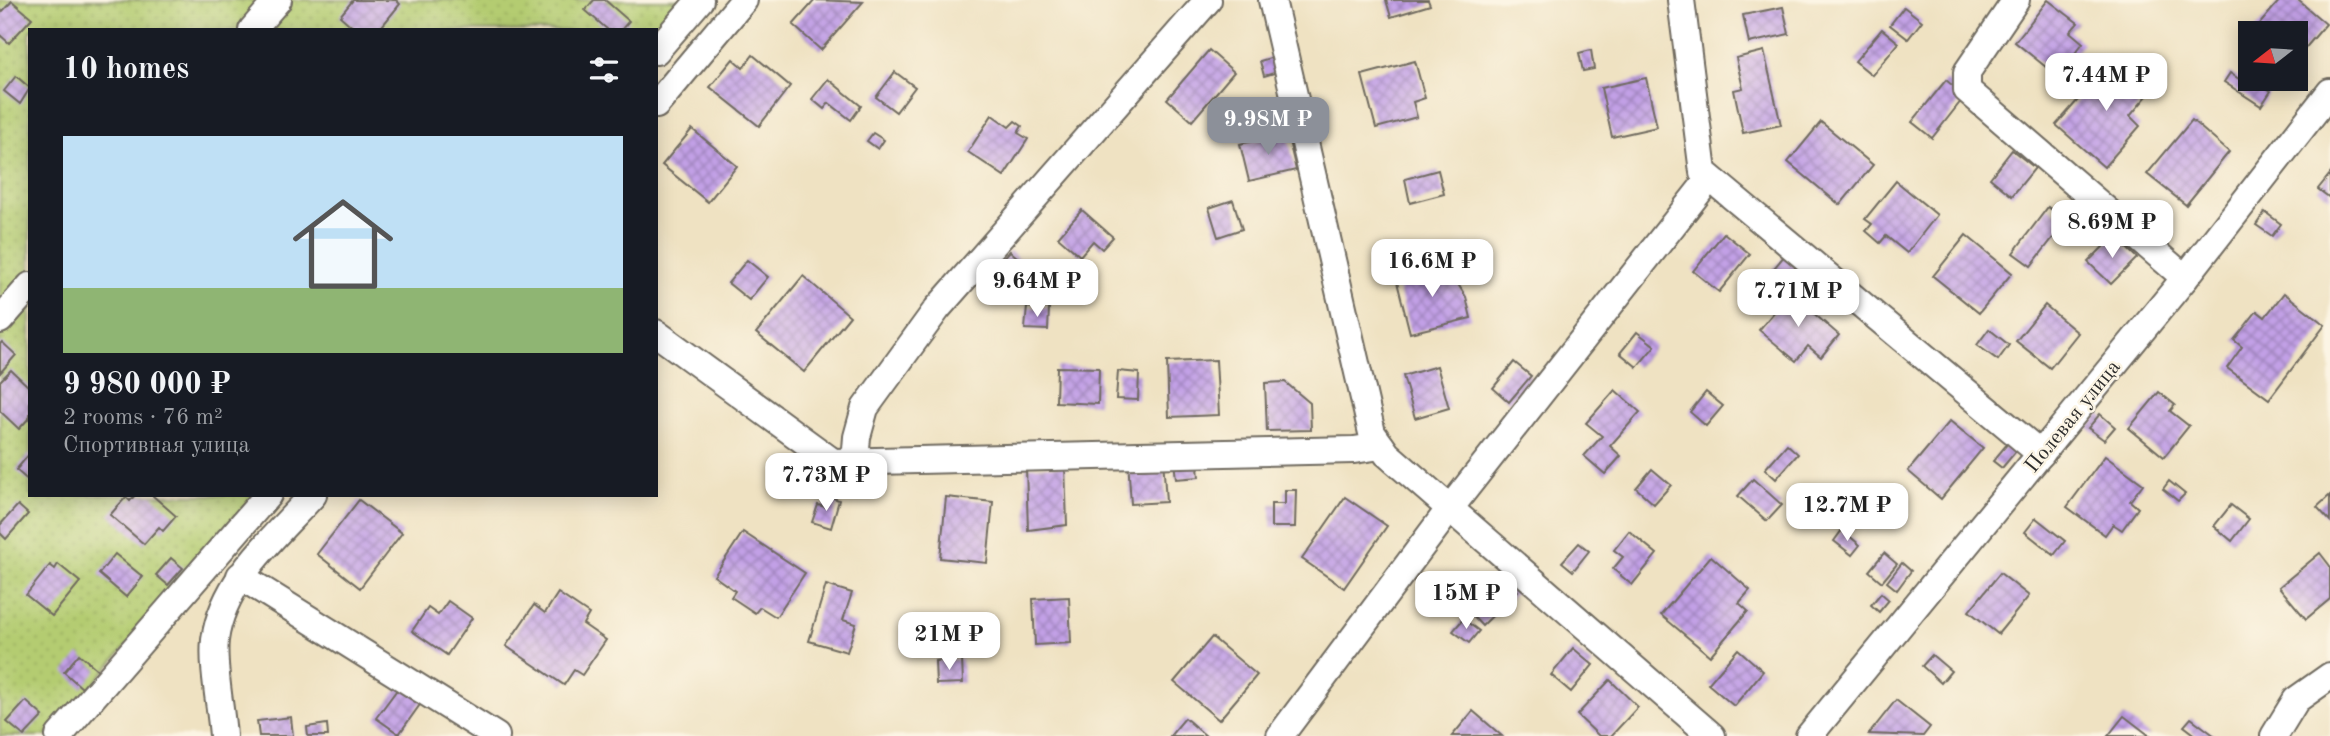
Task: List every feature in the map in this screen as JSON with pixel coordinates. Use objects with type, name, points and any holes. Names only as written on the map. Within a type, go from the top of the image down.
[{"type":"street","points":[[254,28],[278,0]]},
{"type":"street","points":[[658,49],[700,0]]},
{"type":"street","points":[[658,103],[744,0]]},
{"type":"street","points":[[855,462],[857,437],[865,408],[937,309],[1208,0]]},
{"type":"street","points":[[1272,0],[1368,419],[1381,446],[1712,736]]},
{"type":"street","points":[[1681,0],[1700,165],[1709,179],[2041,454]]},
{"type":"street","points":[[2016,0],[1967,72],[1966,90],[2185,278]]},
{"type":"street","name":"Полевая улица","points":[[1809,736],[2185,278],[2330,92]]},
{"type":"street","points":[[1280,736],[1451,507],[1709,179]]},
{"type":"street","points":[[0,320],[28,288]]},
{"type":"street","points":[[658,334],[833,463],[1354,450],[1381,446]]},
{"type":"street","points":[[59,736],[266,497]]},
{"type":"street","points":[[223,736],[215,641],[223,606],[240,576],[311,497]]},
{"type":"street","points":[[240,576],[496,736]]},
{"type":"street","points":[[2274,736],[2296,700],[2330,676]]},
{"type":"green space","points":[[0,0],[683,0],[658,29],[28,28],[28,497],[254,497],[49,736],[0,736]]},
{"type":"building","points":[[353,0],[396,0],[400,4],[381,28],[354,28],[340,16]]},
{"type":"building","points":[[594,0],[605,0],[629,21],[623,28],[606,28],[585,10]]},
{"type":"building","points":[[815,0],[863,2],[821,50],[793,25]]},
{"type":"building","points":[[1386,0],[1428,0],[1430,5],[1391,17]]},
{"type":"building","points":[[2048,0],[2078,23],[2070,32],[2083,43],[2057,76],[2015,42]]},
{"type":"building","points":[[2280,0],[2298,0],[2326,24],[2308,45],[2308,21],[2262,21]]},
{"type":"building","points":[[12,1],[32,18],[9,43],[0,35],[0,14]]},
{"type":"building","points":[[1783,7],[1789,34],[1749,43],[1743,15]]},
{"type":"building","points":[[1904,7],[1922,21],[1908,39],[1890,25]]},
{"type":"building","points":[[1882,29],[1899,43],[1872,75],[1855,61]]},
{"type":"building","points":[[1209,50],[1234,72],[1192,121],[1167,99]]},
{"type":"building","points":[[1591,50],[1594,69],[1583,71],[1579,53]]},
{"type":"building","points":[[1764,51],[1781,125],[1743,133],[1734,90],[1743,88],[1736,58]]},
{"type":"building","points":[[753,55],[790,86],[759,126],[710,87],[733,59],[743,68]]},
{"type":"building","points":[[1277,56],[1281,71],[1264,76],[1260,61]]},
{"type":"building","points":[[2114,59],[2151,91],[2130,116],[2140,126],[2104,167],[2056,125]]},
{"type":"building","points":[[1415,61],[1425,98],[1413,102],[1417,117],[1376,128],[1362,75]]},
{"type":"building","points":[[895,72],[915,87],[896,112],[876,97]]},
{"type":"building","points":[[2230,73],[2238,78],[2238,91],[2271,91],[2261,106],[2224,82]]},
{"type":"building","points":[[16,76],[28,86],[20,104],[4,91]]},
{"type":"building","points":[[1646,78],[1657,127],[1612,137],[1601,88]]},
{"type":"building","points":[[828,79],[861,106],[851,120],[829,103],[824,109],[812,99]]},
{"type":"building","points":[[1946,80],[1965,96],[1932,138],[1912,122]]},
{"type":"building","points":[[992,115],[1009,127],[1015,121],[1022,126],[1018,133],[1028,139],[1004,176],[968,152]]},
{"type":"building","points":[[2192,120],[2229,152],[2186,205],[2147,174]]},
{"type":"building","points":[[1821,122],[1873,165],[1840,205],[1788,162]]},
{"type":"building","points":[[692,129],[737,166],[708,202],[662,165]]},
{"type":"building","points":[[873,133],[884,140],[878,149],[867,141]]},
{"type":"building","points":[[1287,133],[1296,170],[1249,181],[1240,144]]},
{"type":"building","points":[[2012,150],[2035,168],[2012,196],[1990,178]]},
{"type":"building","points":[[1438,170],[1444,194],[1410,203],[1405,179]]},
{"type":"building","points":[[2330,174],[2330,198],[2318,189]]},
{"type":"building","points":[[1896,181],[1937,215],[1907,253],[1886,236],[1880,243],[1866,231],[1872,224],[1865,219]]},
{"type":"building","points":[[1233,200],[1242,229],[1218,237],[1209,208]]},
{"type":"building","points":[[2048,207],[2066,221],[2031,266],[2013,253]]},
{"type":"building","points":[[1082,210],[1113,237],[1102,249],[1093,241],[1080,256],[1058,237]]},
{"type":"building","points":[[2265,212],[2281,224],[2272,236],[2256,225]]},
{"type":"building","points":[[1724,233],[1750,254],[1719,292],[1693,271]]},
{"type":"building","points":[[1966,235],[2012,273],[1979,313],[1933,276]]},
{"type":"building","points":[[2114,236],[2137,258],[2111,284],[2088,262]]},
{"type":"building","points":[[1789,250],[1801,261],[1783,283],[1770,273]]},
{"type":"building","points":[[1010,251],[1026,265],[1011,281],[996,266]]},
{"type":"building","points":[[747,260],[768,277],[749,300],[728,283]]},
{"type":"building","points":[[1446,265],[1466,297],[1471,318],[1410,333],[1396,278]]},
{"type":"building","points":[[803,276],[850,316],[804,372],[756,333]]},
{"type":"building","points":[[1790,293],[1839,335],[1821,357],[1808,346],[1796,361],[1759,330]]},
{"type":"building","points":[[2284,293],[2325,325],[2269,399],[2227,368],[2242,347],[2234,340],[2257,311],[2265,317]]},
{"type":"building","points":[[2045,305],[2078,333],[2050,368],[2016,341]]},
{"type":"building","points":[[1027,307],[1049,308],[1048,330],[1025,329]]},
{"type":"building","points":[[1989,329],[2009,345],[1998,360],[1977,345]]},
{"type":"building","points":[[1637,332],[1655,346],[1637,367],[1620,353]]},
{"type":"building","points":[[2,342],[16,355],[0,373],[0,344]]},
{"type":"building","points":[[1216,360],[1219,415],[1169,417],[1167,362]]},
{"type":"building","points":[[1514,362],[1531,376],[1509,402],[1493,388]]},
{"type":"building","points":[[1437,366],[1449,408],[1415,418],[1403,376]]},
{"type":"building","points":[[1057,367],[1099,368],[1098,404],[1056,402]]},
{"type":"building","points":[[11,370],[28,386],[28,419],[19,429],[0,411],[0,381]]},
{"type":"building","points":[[1118,371],[1139,373],[1138,400],[1116,399]]},
{"type":"building","points":[[1285,382],[1310,403],[1311,430],[1267,431],[1265,383]]},
{"type":"building","points":[[1615,390],[1640,412],[1610,446],[1621,456],[1605,474],[1584,456],[1602,436],[1586,423]]},
{"type":"building","points":[[1706,392],[1723,406],[1706,426],[1690,412]]},
{"type":"building","points":[[2159,392],[2175,405],[2170,411],[2189,426],[2164,457],[2129,428]]},
{"type":"building","points":[[2100,414],[2115,427],[2104,440],[2088,428]]},
{"type":"building","points":[[1950,421],[1983,448],[1941,499],[1908,471]]},
{"type":"building","points":[[2008,443],[2017,450],[2002,468],[1993,461]]},
{"type":"building","points":[[1787,444],[1798,454],[1776,479],[1765,469]]},
{"type":"building","points":[[28,455],[28,480],[16,470]]},
{"type":"building","points":[[2105,456],[2143,484],[2130,501],[2138,508],[2122,530],[2113,524],[2105,535],[2067,507]]},
{"type":"building","points":[[1163,458],[1166,502],[1131,504],[1128,460]]},
{"type":"building","points":[[1197,458],[1199,477],[1176,479],[1174,461]]},
{"type":"building","points":[[1065,466],[1067,525],[1028,530],[1026,467]]},
{"type":"building","points":[[1652,469],[1671,485],[1654,504],[1636,488]]},
{"type":"building","points":[[1753,479],[1782,505],[1767,521],[1738,496]]},
{"type":"building","points":[[2169,481],[2185,494],[2178,501],[2163,489]]},
{"type":"building","points":[[1285,490],[1296,490],[1295,527],[1271,527],[1271,504],[1285,504]]},
{"type":"building","points":[[2330,495],[2330,521],[2317,507]]},
{"type":"building","points":[[828,496],[839,500],[831,528],[812,522],[818,505],[825,507]]},
{"type":"building","points":[[126,497],[130,501],[133,497],[154,497],[176,516],[163,531],[159,527],[144,544],[110,515]]},
{"type":"building","points":[[946,497],[993,502],[987,563],[940,558]]},
{"type":"building","points":[[1345,497],[1387,526],[1344,588],[1302,559]]},
{"type":"building","points":[[359,500],[402,533],[360,588],[317,554]]},
{"type":"building","points":[[18,505],[28,514],[6,539],[0,533],[0,525]]},
{"type":"building","points":[[2231,505],[2249,519],[2232,541],[2214,526]]},
{"type":"building","points":[[2036,518],[2065,541],[2054,555],[2025,532]]},
{"type":"building","points":[[1842,530],[1860,545],[1852,555],[1834,541]]},
{"type":"building","points":[[1629,531],[1657,554],[1632,585],[1613,569],[1623,557],[1614,550]]},
{"type":"building","points":[[743,532],[805,573],[776,617],[760,607],[755,613],[731,597],[735,591],[714,576]]},
{"type":"building","points":[[1579,543],[1589,551],[1573,571],[1562,562]]},
{"type":"building","points":[[1884,553],[1897,564],[1882,582],[1869,571]]},
{"type":"building","points":[[2320,553],[2330,566],[2330,599],[2306,619],[2279,587]]},
{"type":"building","points":[[115,554],[143,577],[126,597],[99,574]]},
{"type":"building","points":[[1711,556],[1750,590],[1739,603],[1748,611],[1710,656],[1661,615]]},
{"type":"building","points":[[171,558],[183,568],[168,585],[156,575]]},
{"type":"building","points":[[1902,563],[1911,571],[1897,590],[1887,582]]},
{"type":"building","points":[[58,564],[80,582],[52,616],[26,595],[50,565],[55,569]]},
{"type":"building","points":[[2000,573],[2029,596],[1998,634],[1969,611]]},
{"type":"building","points":[[1496,575],[1500,579],[1504,575],[1518,591],[1482,626],[1468,611],[1489,589],[1485,585]]},
{"type":"building","points":[[826,585],[852,593],[843,620],[856,624],[847,652],[809,641]]},
{"type":"building","points":[[558,593],[589,614],[583,624],[606,640],[582,675],[574,670],[564,685],[506,646],[534,605],[545,613]]},
{"type":"building","points":[[1881,593],[1889,600],[1879,612],[1871,605]]},
{"type":"building","points":[[1069,597],[1071,643],[1035,645],[1033,599]]},
{"type":"building","points":[[448,601],[472,618],[447,655],[412,631],[428,608],[438,615]]},
{"type":"building","points":[[1463,619],[1479,631],[1469,643],[1453,631]]},
{"type":"building","points":[[1212,637],[1257,675],[1219,720],[1174,682]]},
{"type":"building","points":[[1573,648],[1593,665],[1571,692],[1551,675]]},
{"type":"building","points":[[1738,649],[1763,671],[1734,706],[1708,684]]},
{"type":"building","points":[[79,654],[98,670],[82,688],[64,672]]},
{"type":"building","points":[[1932,655],[1951,671],[1941,683],[1922,666]]},
{"type":"building","points":[[962,659],[963,683],[936,684],[935,661]]},
{"type":"building","points":[[1610,680],[1638,707],[1611,736],[1599,736],[1577,715]]},
{"type":"building","points":[[402,683],[424,699],[399,734],[376,718]]},
{"type":"building","points":[[1896,700],[1930,727],[1923,736],[1869,734]]},
{"type":"building","points":[[26,701],[43,716],[24,736],[7,722]]},
{"type":"building","points":[[1473,711],[1502,736],[1452,736]]},
{"type":"building","points":[[2124,716],[2150,736],[2108,736]]},
{"type":"building","points":[[291,717],[293,736],[259,736],[257,721]]},
{"type":"building","points":[[1185,718],[1206,736],[1170,736]]},
{"type":"building","points":[[2191,718],[2215,736],[2197,736],[2184,726]]},
{"type":"building","points":[[327,724],[328,736],[308,736],[307,727]]}]
